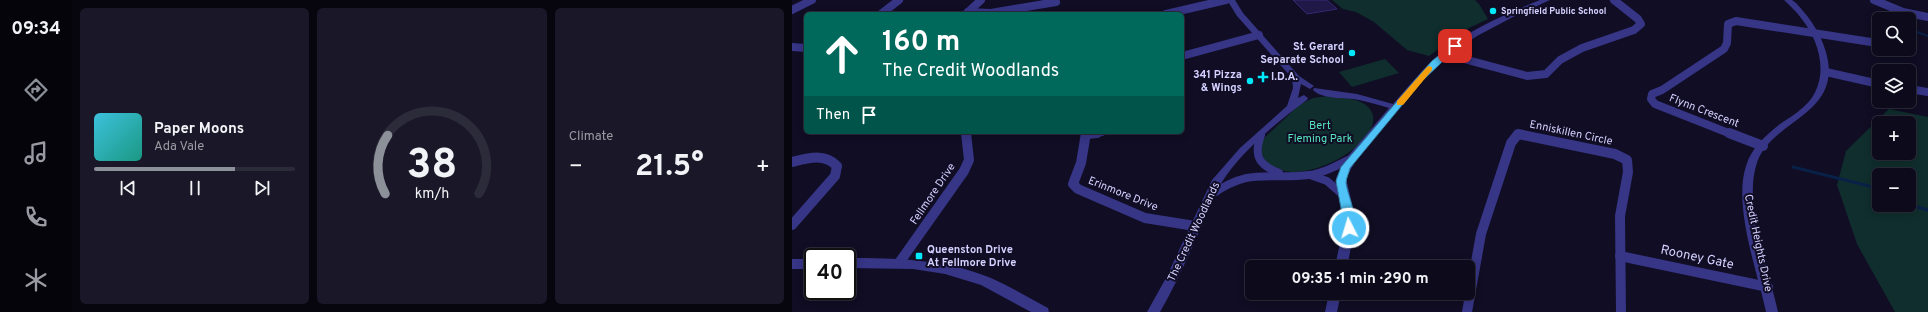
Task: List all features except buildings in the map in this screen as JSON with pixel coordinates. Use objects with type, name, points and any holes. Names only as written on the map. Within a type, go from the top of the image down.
[{"type":"street","points":[[792,10],[812,0]]},
{"type":"street","points":[[884,12],[900,0]]},
{"type":"street","points":[[968,12],[981,0]]},
{"type":"street","points":[[1175,12],[1226,0]]},
{"type":"street","points":[[1231,0],[1259,36],[1296,78],[1314,91],[1357,97],[1396,107]]},
{"type":"street","points":[[1342,260],[1349,228],[1349,218],[1343,195],[1341,178],[1352,158],[1420,79],[1445,54],[1480,31],[1510,15],[1546,0]]},
{"type":"street","points":[[1445,54],[1528,76],[1542,76],[1560,60],[1582,48],[1634,30],[1641,24],[1638,19],[1614,0]]},
{"type":"street","name":"Credit Heights Drive","points":[[1772,312],[1768,287],[1746,193],[1751,164],[1766,141],[1818,99],[1825,81],[1826,72],[1826,64],[1816,34],[1806,19],[1788,0]]},
{"type":"street","points":[[1874,0],[1903,12],[1928,17]]},
{"type":"street","points":[[991,12],[1056,2]]},
{"type":"street","name":"Flynn Crescent","points":[[1763,146],[1655,104],[1652,99],[1652,94],[1662,90],[1724,49],[1727,43],[1728,24],[1736,21],[1816,34]]},
{"type":"street","points":[[1816,34],[1871,42]]},
{"type":"street","points":[[1184,55],[1259,36]]},
{"type":"street","points":[[792,47],[804,48]]},
{"type":"street","points":[[1826,72],[1872,82]]},
{"type":"street","points":[[1296,78],[1299,94]]},
{"type":"street","points":[[1916,90],[1928,92]]},
{"type":"street","name":"The Credit Woodlands","points":[[1153,312],[1173,277],[1195,226],[1211,196],[1216,182],[1227,167],[1291,105],[1299,94],[1314,91]]},
{"type":"street","name":"Fellmore Drive","points":[[899,263],[964,171],[969,160],[966,134]]},
{"type":"street","name":"Erinmore Drive","points":[[1087,134],[1073,184],[1078,188],[1145,218],[1195,226]]},
{"type":"street","name":"Enniskillen Circle","points":[[1467,312],[1481,234],[1511,143],[1518,134],[1524,134],[1615,154],[1628,160],[1628,172],[1620,216],[1621,312]]},
{"type":"street","points":[[1261,135],[1257,148],[1258,160],[1264,166],[1285,175]]},
{"type":"street","points":[[792,162],[815,157],[830,160],[837,166],[835,176],[792,225]]},
{"type":"street","points":[[1211,196],[1227,183],[1245,177],[1310,175],[1332,168],[1352,158]]},
{"type":"street","points":[[1310,175],[1327,181],[1343,195]]},
{"type":"street","name":"Rooney Gate","points":[[1620,256],[1768,287]]},
{"type":"street","points":[[856,263],[899,263],[936,267],[979,278],[1043,312]]},
{"type":"street","points":[[792,264],[804,264]]},
{"type":"street","points":[[1331,312],[1334,300]]},
{"type":"green space","points":[[1332,0],[1475,0],[1488,19],[1465,30],[1429,56],[1407,50],[1374,22],[1356,12],[1343,9]]},
{"type":"green space","points":[[1385,59],[1399,73],[1352,87],[1339,72]]},
{"type":"green space","name":"Bert Fleming Park","points":[[1328,96],[1357,100],[1366,105],[1373,117],[1370,130],[1359,144],[1343,156],[1323,166],[1303,171],[1283,171],[1267,162],[1260,153],[1262,140],[1299,105],[1313,98]]},
{"type":"green space","points":[[1889,109],[1928,117],[1928,312],[1895,312],[1857,244],[1837,185],[1846,151],[1872,126],[1872,160],[1916,160],[1916,116],[1882,116]]},
{"type":"waterway","points":[[1916,32],[1928,36]]},
{"type":"waterway","points":[[1793,167],[1872,188]]},
{"type":"waterway","points":[[1916,207],[1928,210]]},
{"type":"slow traffic","points":[[1400,103],[1429,69]]},
{"type":"place","name":"Springfield Public School","points":[[1493,11]]},
{"type":"place","name":"St. Gerard Separate School","points":[[1352,53]]},
{"type":"place","name":"I.D.A.","points":[[1263,77]]},
{"type":"place","name":"341 Pizza & Wings","points":[[1250,81]]},
{"type":"place","name":"Queenston Drive At Fellmore Drive","points":[[919,256]]},
{"type":"route","points":[[1349,228],[1347,206],[1343,195],[1341,181],[1346,167],[1352,158],[1420,79],[1435,63],[1455,46]]}]
